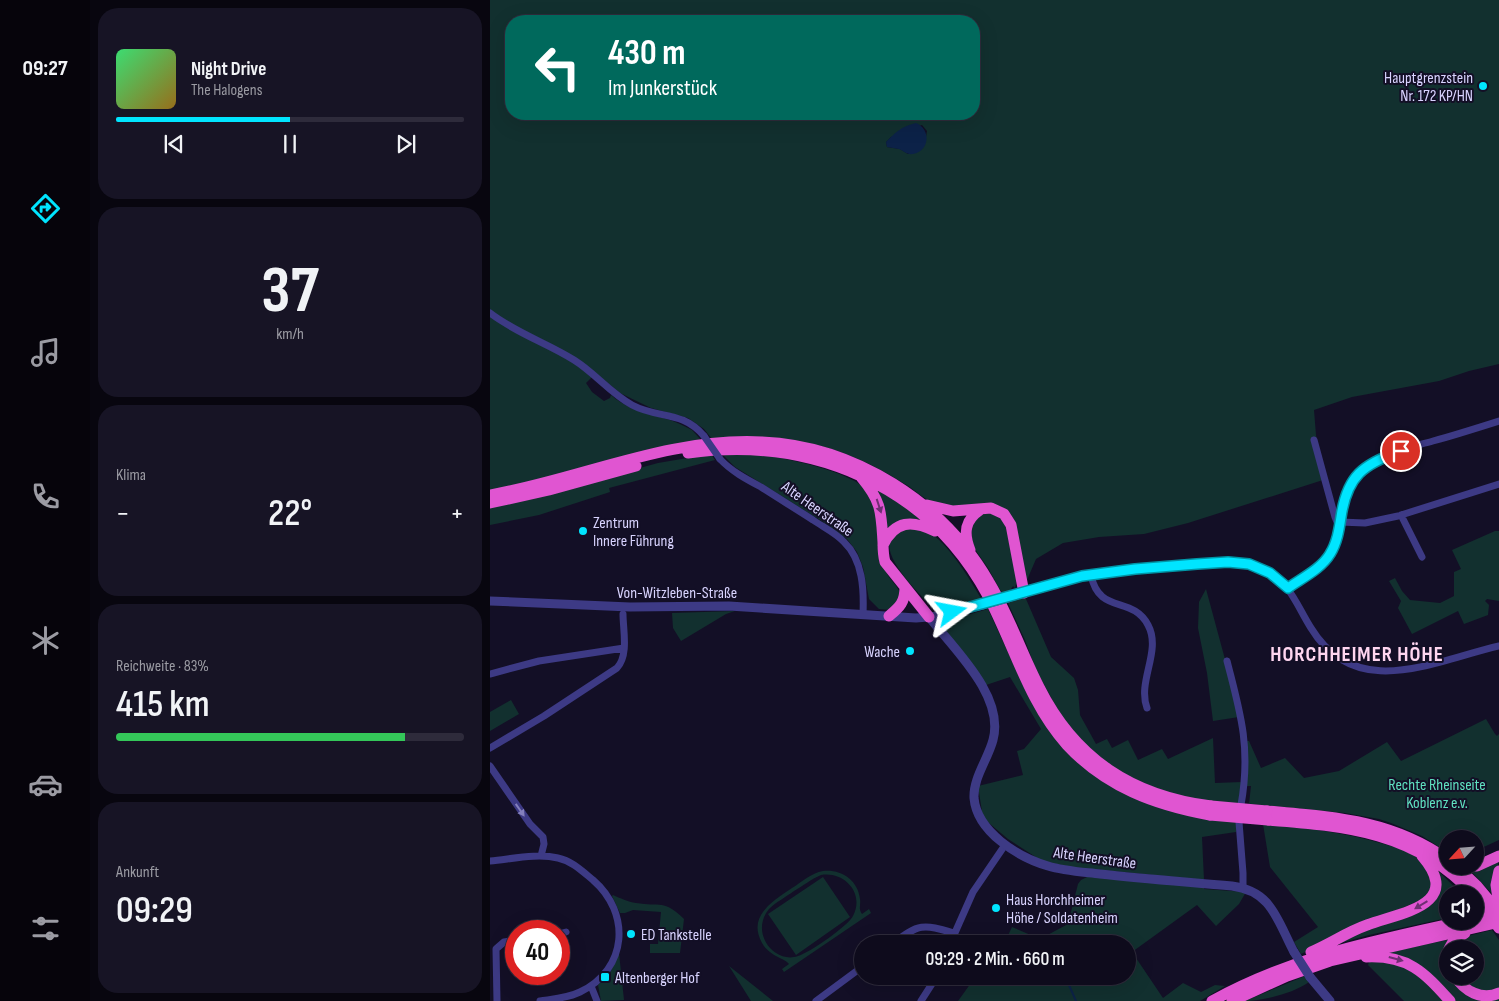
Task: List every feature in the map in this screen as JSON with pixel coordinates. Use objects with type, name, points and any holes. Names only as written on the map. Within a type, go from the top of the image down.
[{"type":"highway","points":[[490,495],[547,483],[667,450],[707,443],[743,441],[787,444],[836,457],[878,475],[920,503],[949,529],[974,558]]},
{"type":"highway","points":[[490,503],[549,490],[670,457],[721,449],[755,449],[786,453],[824,462],[858,474],[903,500],[945,536],[967,562],[984,589],[1038,704],[1050,723],[1068,745],[1095,770],[1132,793],[1168,806],[1267,816],[1350,828],[1382,836],[1417,850],[1455,876],[1464,885]]},
{"type":"highway","points":[[858,474],[872,491],[880,506],[883,555],[887,565],[930,617]]},
{"type":"highway","points":[[920,503],[953,512],[988,508],[998,510],[1006,516],[1010,522],[1024,593]]},
{"type":"highway","points":[[980,509],[970,519],[966,528],[966,540],[974,558],[997,596],[1044,698],[1074,741],[1104,767],[1133,784],[1174,800],[1211,810]]},
{"type":"highway","points":[[883,545],[892,531],[898,526],[907,524],[925,526],[945,536]]},
{"type":"highway","points":[[889,616],[902,604],[905,596],[905,587]]},
{"type":"highway","points":[[1267,816],[1338,818],[1372,824],[1408,837],[1439,855]]},
{"type":"highway","points":[[1278,969],[1291,960],[1360,927],[1417,909],[1425,904],[1433,893],[1435,878],[1428,864],[1417,850]]},
{"type":"highway","points":[[1484,863],[1499,856]]},
{"type":"highway","points":[[1499,871],[1495,908],[1499,928]]},
{"type":"highway","points":[[1465,875],[1495,908]]},
{"type":"highway","points":[[1484,901],[1495,908]]},
{"type":"highway","points":[[1484,917],[1495,908]]},
{"type":"highway","points":[[1484,923],[1499,922]]},
{"type":"highway","points":[[1212,1001],[1278,969],[1361,943],[1439,926]]},
{"type":"highway","points":[[1232,1001],[1287,976],[1330,961],[1449,930]]},
{"type":"highway","points":[[1454,940],[1467,930]]},
{"type":"highway","points":[[1330,961],[1380,956],[1400,960],[1422,972],[1450,1001]]},
{"type":"highway","points":[[1462,985],[1473,994],[1485,997],[1491,997],[1499,993]]},
{"type":"street","name":"Alte Heerstraße","points":[[490,313],[510,327],[574,360],[593,373],[625,401],[641,409],[679,418],[692,425],[704,436],[720,459],[736,473],[837,535],[846,543],[855,557],[864,599],[863,614]]},
{"type":"street","points":[[1288,588],[1315,570],[1326,560],[1336,543],[1347,491],[1368,464],[1382,457],[1499,422]]},
{"type":"street","points":[[1314,440],[1337,522],[1365,523],[1402,515],[1499,484]]},
{"type":"street","points":[[1402,515],[1422,557]]},
{"type":"street","points":[[863,614],[930,617],[982,605],[1091,575],[1135,569],[1238,562],[1255,566],[1270,573],[1288,588],[1322,645],[1338,658],[1361,669],[1376,672],[1400,670],[1499,646]]},
{"type":"street","points":[[1091,575],[1094,586],[1100,596],[1136,611],[1144,618],[1149,627],[1152,640],[1145,685],[1147,708]]},
{"type":"street","name":"Von-Witzleben-Straße","points":[[490,601],[630,607],[729,606],[863,614]]},
{"type":"street","points":[[490,748],[544,716],[614,670],[621,661],[624,648],[623,614]]},
{"type":"street","name":"Alte Heerstraße","points":[[930,617],[974,674],[987,695],[992,708],[995,720],[994,732],[974,796],[977,812],[989,830],[1005,845],[1046,866],[1122,877],[1243,887],[1258,894],[1266,901],[1310,977],[1330,1001]]},
{"type":"street","points":[[490,674],[539,661],[624,648]]},
{"type":"street","points":[[1227,660],[1240,710],[1244,736],[1245,777],[1241,805]]},
{"type":"street","points":[[491,769],[530,824],[542,837],[544,844],[541,856]]},
{"type":"street","points":[[1239,822],[1243,887]]},
{"type":"street","points":[[904,935],[920,926],[933,927],[954,933],[973,892],[1005,845]]},
{"type":"street","points":[[490,861],[541,856],[558,858],[575,865],[606,892],[616,912],[620,931],[617,952],[604,975],[591,986],[570,996],[540,1001]]},
{"type":"street","points":[[497,1001],[496,949],[505,942]]},
{"type":"street","points":[[816,1001],[854,973]]},
{"type":"street","points":[[921,1001],[931,985]]},
{"type":"street","points":[[591,986],[597,1001]]},
{"type":"green space","points":[[490,0],[1499,0],[1499,364],[1439,381],[1352,397],[1314,410],[1323,480],[1188,523],[1144,534],[1099,537],[1063,543],[1036,559],[1027,580],[1008,514],[959,509],[932,502],[907,485],[869,464],[821,446],[808,443],[712,439],[704,429],[688,418],[651,408],[620,393],[580,360],[526,333],[490,311]],"holes":[[[922,125],[927,131],[925,143],[908,154],[900,149],[887,147],[886,142],[891,137]]]},
{"type":"green space","points":[[490,316],[562,356],[593,376],[586,383],[592,392],[604,401],[610,398],[611,395],[638,411],[675,422],[692,430],[701,440],[490,492]]},
{"type":"green space","points":[[721,453],[757,454],[816,466],[854,481],[867,490],[874,500],[876,508],[885,569],[901,595],[890,610],[879,609],[869,599],[863,567],[857,552],[847,539],[825,523],[735,467]]},
{"type":"green space","points":[[711,454],[715,460],[609,488],[610,492],[539,515],[490,525],[490,506],[538,496],[658,463]]},
{"type":"green space","points":[[877,488],[921,518],[886,535]]},
{"type":"green space","points":[[988,511],[1004,519],[1017,580],[1015,588],[1013,586],[1009,592],[1003,595],[972,545],[971,523]]},
{"type":"green space","points":[[913,527],[928,532],[951,552],[982,600],[949,609],[935,610],[910,584],[893,560],[889,548],[890,538],[898,531]]},
{"type":"green space","points":[[1499,531],[1499,601],[1487,599],[1485,601],[1489,605],[1488,615],[1464,624],[1458,611],[1412,634],[1398,608],[1401,601],[1389,581],[1395,578],[1402,591],[1410,600],[1440,603],[1454,596],[1454,572],[1461,569],[1452,550]]},
{"type":"green space","points":[[1206,589],[1239,711],[1239,717],[1213,721],[1207,673],[1198,628],[1199,602]]},
{"type":"green space","points":[[1026,599],[1051,657],[1074,678],[1078,690],[1080,715],[1096,744],[1107,739],[1112,748],[1128,740],[1138,760],[1162,749],[1168,759],[1213,738],[1215,783],[1242,782],[1239,805],[1175,796],[1116,771],[1069,730],[1036,670],[1008,603]]},
{"type":"green space","points":[[988,609],[1012,661],[1076,759],[1236,821],[1236,832],[1202,837],[1204,880],[1071,867],[1042,861],[1008,839],[983,818],[978,786],[1023,775],[1017,751],[1024,749],[1041,729],[1010,677],[986,685],[943,627],[946,621]]},
{"type":"green space","points":[[735,611],[726,614],[681,641],[673,628],[672,613]]},
{"type":"green space","points":[[511,700],[519,714],[490,731],[490,712]]},
{"type":"green space","name":"Rechte Rheinseite Koblenz e.v.","points":[[1486,719],[1495,734],[1497,736],[1499,734],[1499,840],[1484,847],[1484,830],[1439,830],[1439,847],[1422,836],[1391,823],[1345,813],[1249,804],[1251,786],[1246,786],[1246,741],[1249,741],[1261,768],[1285,758],[1304,778],[1339,771],[1387,742],[1401,761]]},
{"type":"green space","points":[[1263,824],[1339,833],[1405,851],[1418,859],[1433,877],[1429,896],[1301,954],[1294,942],[1318,927],[1270,867]]},
{"type":"green space","points":[[1499,858],[1494,896],[1475,875],[1484,875],[1484,864]]},
{"type":"green space","points":[[1437,870],[1439,875],[1442,875],[1453,885],[1439,885],[1439,920],[1333,945],[1352,934],[1424,909]]},
{"type":"green space","points":[[823,871],[836,872],[848,877],[859,892],[862,914],[869,909],[871,913],[784,972],[782,969],[789,964],[765,948],[762,943],[758,933],[760,917],[764,910],[777,898],[807,878]],"holes":[[[821,875],[837,876],[850,885],[856,899],[853,916],[819,945],[803,954],[789,957],[776,953],[767,944],[762,932],[765,914],[775,904],[810,881]]]},
{"type":"green space","points":[[1091,875],[1204,886],[1204,889],[1246,892],[1239,904],[1216,926],[1197,905],[1136,949],[1136,935],[1047,935],[1068,924],[1078,884],[1081,880]]},
{"type":"green space","points":[[823,877],[850,917],[796,955],[768,914]]},
{"type":"green space","points":[[613,895],[633,902],[666,906],[684,919],[680,953],[650,953],[650,944],[658,944],[661,912],[633,910],[620,913]]},
{"type":"green space","points":[[1012,927],[1031,935],[1008,935]]},
{"type":"green space","points":[[1492,930],[1499,940],[1499,990],[1483,994],[1470,985],[1484,985],[1484,940],[1460,940],[1463,937]]},
{"type":"green space","points":[[1439,942],[1439,985],[1458,985],[1499,996],[1499,1001],[1454,1001],[1387,953]]},
{"type":"green space","points":[[619,953],[624,1000],[601,1001],[598,985],[610,973]]},
{"type":"green space","points":[[1136,958],[1163,998],[1183,983],[1201,992],[1215,985],[1225,986],[1200,1001],[958,1001],[970,985],[1136,985]]},
{"type":"green space","points":[[1370,959],[1410,967],[1447,1001],[1404,1001],[1368,965]]},
{"type":"green space","points":[[729,966],[773,1001],[751,1001]]},
{"type":"green space","points":[[1305,976],[1309,982],[1295,990],[1269,998],[1245,1001]]},
{"type":"water","points":[[916,123],[921,126],[926,135],[923,149],[911,154],[887,147],[886,142],[896,132]]},
{"type":"waterway","points":[[1069,985],[1076,1001]]},
{"type":"place","name":"Hauptgrenzstein Nr. 172 KP/HN","points":[[1483,86]]},
{"type":"place","name":"Zentrum Innere Führung","points":[[583,531]]},
{"type":"place","name":"Wache","points":[[910,651]]},
{"type":"place","name":"Haus Horchheimer Höhe / Soldatenheim","points":[[996,908]]},
{"type":"place","name":"ED Tankstelle","points":[[631,934]]},
{"type":"place","name":"Altenberger Hof","points":[[605,977]]},
{"type":"district","name":"HORCHHEIMER HÖHE","points":[[1357,654]]},
{"type":"route","points":[[952,612],[1082,576],[1105,572],[1197,564],[1228,562],[1249,564],[1270,573],[1288,588],[1320,566],[1332,552],[1337,540],[1345,496],[1358,475],[1368,464],[1401,451]]}]
